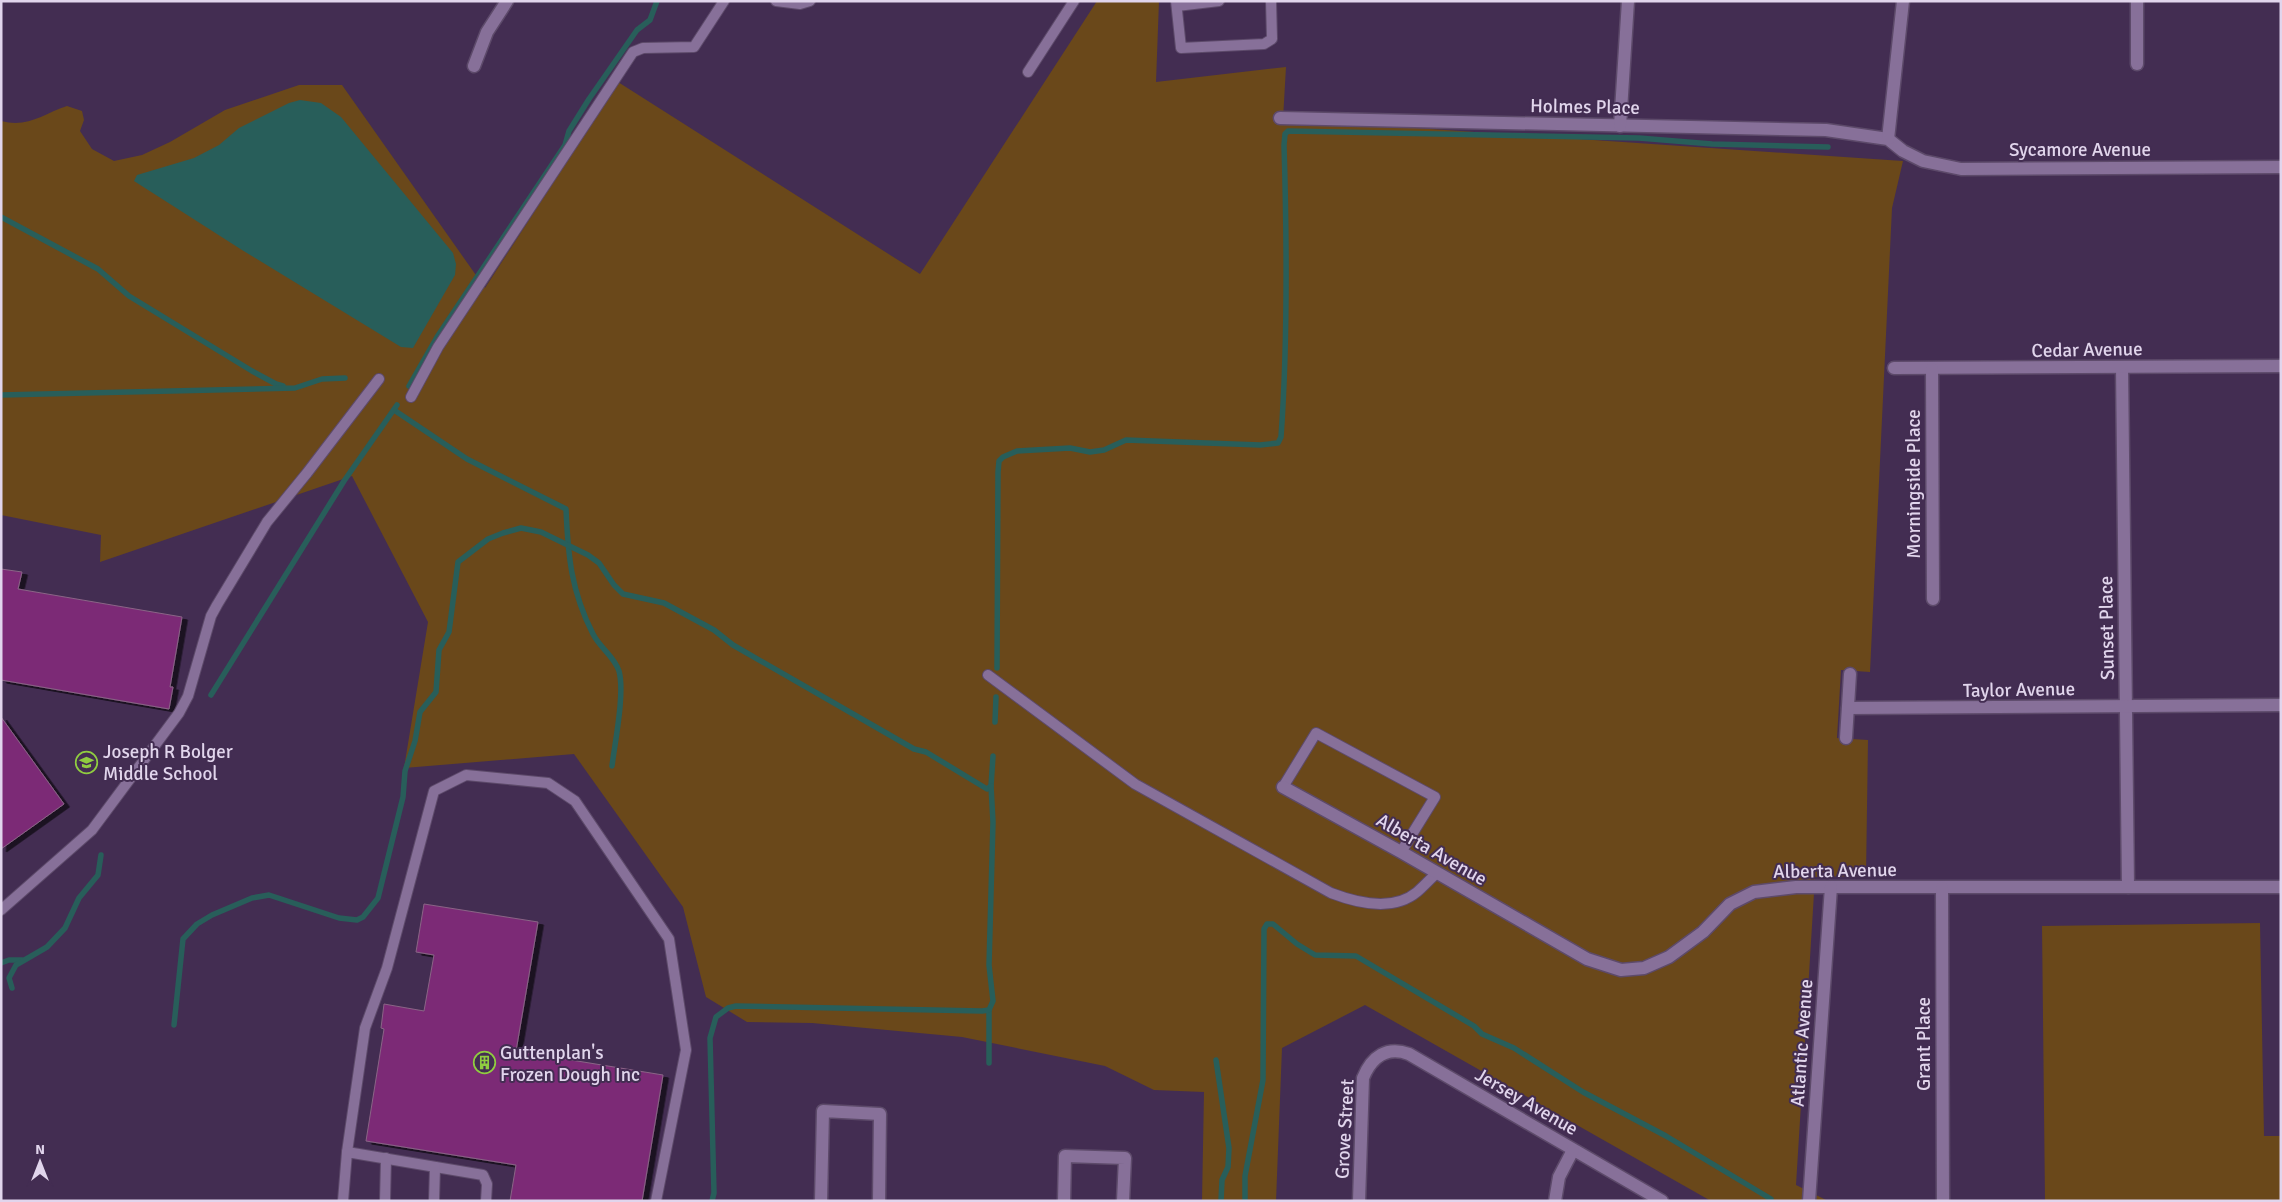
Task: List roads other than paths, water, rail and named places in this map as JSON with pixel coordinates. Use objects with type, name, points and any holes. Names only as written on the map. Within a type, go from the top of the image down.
[{"type":"street","points":[[474,66],[487,32],[507,1]]},
{"type":"street","points":[[1620,126],[1628,1]]},
{"type":"street","points":[[1888,139],[1903,1]]},
{"type":"street","points":[[2136,64],[2137,1]]},
{"type":"street","name":"Holmes Place","points":[[1280,118],[1826,130],[1888,139]]},
{"type":"street","name":"Sycamore Avenue","points":[[1888,139],[1902,150],[1923,160],[1962,169],[2281,167]]},
{"type":"street","name":"Cedar Avenue","points":[[1894,368],[2281,366]]},
{"type":"street","name":"Sunset Place","points":[[2122,367],[2128,887]]},
{"type":"street","name":"Morningside Place","points":[[1932,369],[1933,599]]},
{"type":"street","points":[[1846,738],[1850,674]]},
{"type":"street","name":"Taylor Avenue","points":[[1848,708],[2281,705]]},
{"type":"street","name":"Alberta Avenue","points":[[1283,787],[1437,872],[1587,959],[1621,970],[1644,968],[1669,957],[1703,932],[1730,904],[1754,892],[1796,887],[2281,888]]},
{"type":"street","name":"Atlantic Avenue","points":[[1809,1201],[1831,887]]},
{"type":"street","name":"Grant Place","points":[[1942,888],[1943,1201]]},
{"type":"street","name":"Jersey Avenue","points":[[1373,1061],[1379,1055],[1386,1052],[1398,1050],[1409,1054],[1662,1201]]},
{"type":"street","name":"Grove Street","points":[[1359,1201],[1363,1078],[1373,1061]]},
{"type":"street","points":[[821,1201],[823,1111],[880,1114],[879,1201]]},
{"type":"street","points":[[1556,1201],[1557,1183],[1573,1150]]},
{"type":"street","points":[[1064,1201],[1065,1156],[1126,1158],[1123,1201]]},
{"type":"lane","points":[[411,398],[438,347],[633,52],[643,48],[694,47],[724,1]]},
{"type":"lane","points":[[776,1],[800,4],[810,1]]},
{"type":"lane","points":[[1028,72],[1074,1]]},
{"type":"lane","points":[[1218,1],[1176,3],[1181,48],[1264,44],[1272,39],[1271,1]]},
{"type":"lane","points":[[1,910],[92,830],[179,713],[188,696],[211,616],[266,522],[308,473],[379,379]]},
{"type":"lane","points":[[988,675],[1135,784],[1331,892],[1366,903],[1390,903],[1417,892],[1437,872]]},
{"type":"lane","points":[[1283,787],[1316,733],[1435,797],[1401,852]]},
{"type":"lane","points":[[343,1201],[347,1152],[365,1028],[388,968],[434,792],[466,775],[548,783],[574,801],[669,939],[686,1050],[656,1201]]},
{"type":"lane","points":[[347,1152],[483,1175],[487,1184],[486,1201]]},
{"type":"lane","points":[[385,1201],[386,1158]]},
{"type":"lane","points":[[434,1201],[435,1167]]},
{"type":"waterway","points":[[409,386],[437,337],[565,145],[569,131],[589,99],[637,30],[650,20],[657,1]]},
{"type":"waterway","points":[[997,668],[998,472],[999,461],[1003,457],[1017,451],[1070,448],[1090,452],[1104,450],[1126,440],[1260,445],[1278,443],[1281,437],[1285,364],[1284,145],[1285,134],[1288,131],[1639,138],[1712,144],[1828,147]]},
{"type":"waterway","points":[[1,217],[98,269],[129,296],[252,371],[283,386]]},
{"type":"waterway","points":[[1,395],[295,388],[322,379],[345,378]]},
{"type":"waterway","points":[[211,695],[344,481],[397,405]]},
{"type":"waterway","points":[[394,410],[467,459],[566,509],[568,542],[575,588],[593,634],[614,661],[621,680],[620,704],[612,766]]},
{"type":"waterway","points":[[174,1025],[183,939],[197,924],[212,915],[252,898],[269,895],[339,918],[357,920],[363,917],[378,898],[403,797],[405,771],[415,741],[420,712],[436,692],[439,650],[449,632],[458,562],[488,539],[503,533],[521,528],[541,532],[588,555],[599,563],[614,585],[623,594],[664,603],[714,630],[733,645],[914,749],[926,752],[987,789],[991,786],[993,756]]},
{"type":"waterway","points":[[995,722],[996,697]]},
{"type":"waterway","points":[[712,1201],[714,1193],[710,1038],[716,1017],[728,1008],[736,1006],[989,1010],[993,1001],[989,965],[993,822],[991,786]]},
{"type":"waterway","points":[[12,988],[9,978],[16,965],[47,947],[65,928],[79,898],[98,875],[101,855]]},
{"type":"waterway","points":[[1245,1201],[1245,1176],[1263,1080],[1264,929],[1267,924],[1273,924],[1297,944],[1315,955],[1356,956],[1474,1026],[1482,1034],[1514,1048],[1583,1092],[1666,1136],[1771,1199]]},
{"type":"waterway","points":[[1,963],[9,960],[22,960]]},
{"type":"waterway","points":[[989,1010],[989,1063]]},
{"type":"waterway","points":[[1216,1060],[1229,1148],[1228,1167],[1222,1180],[1221,1201]]},
{"type":"place","name":"Joseph R Bolger Middle School","points":[[87,762]]},
{"type":"place","name":"Guttenplan's Frozen Dough Inc","points":[[484,1063]]}]
